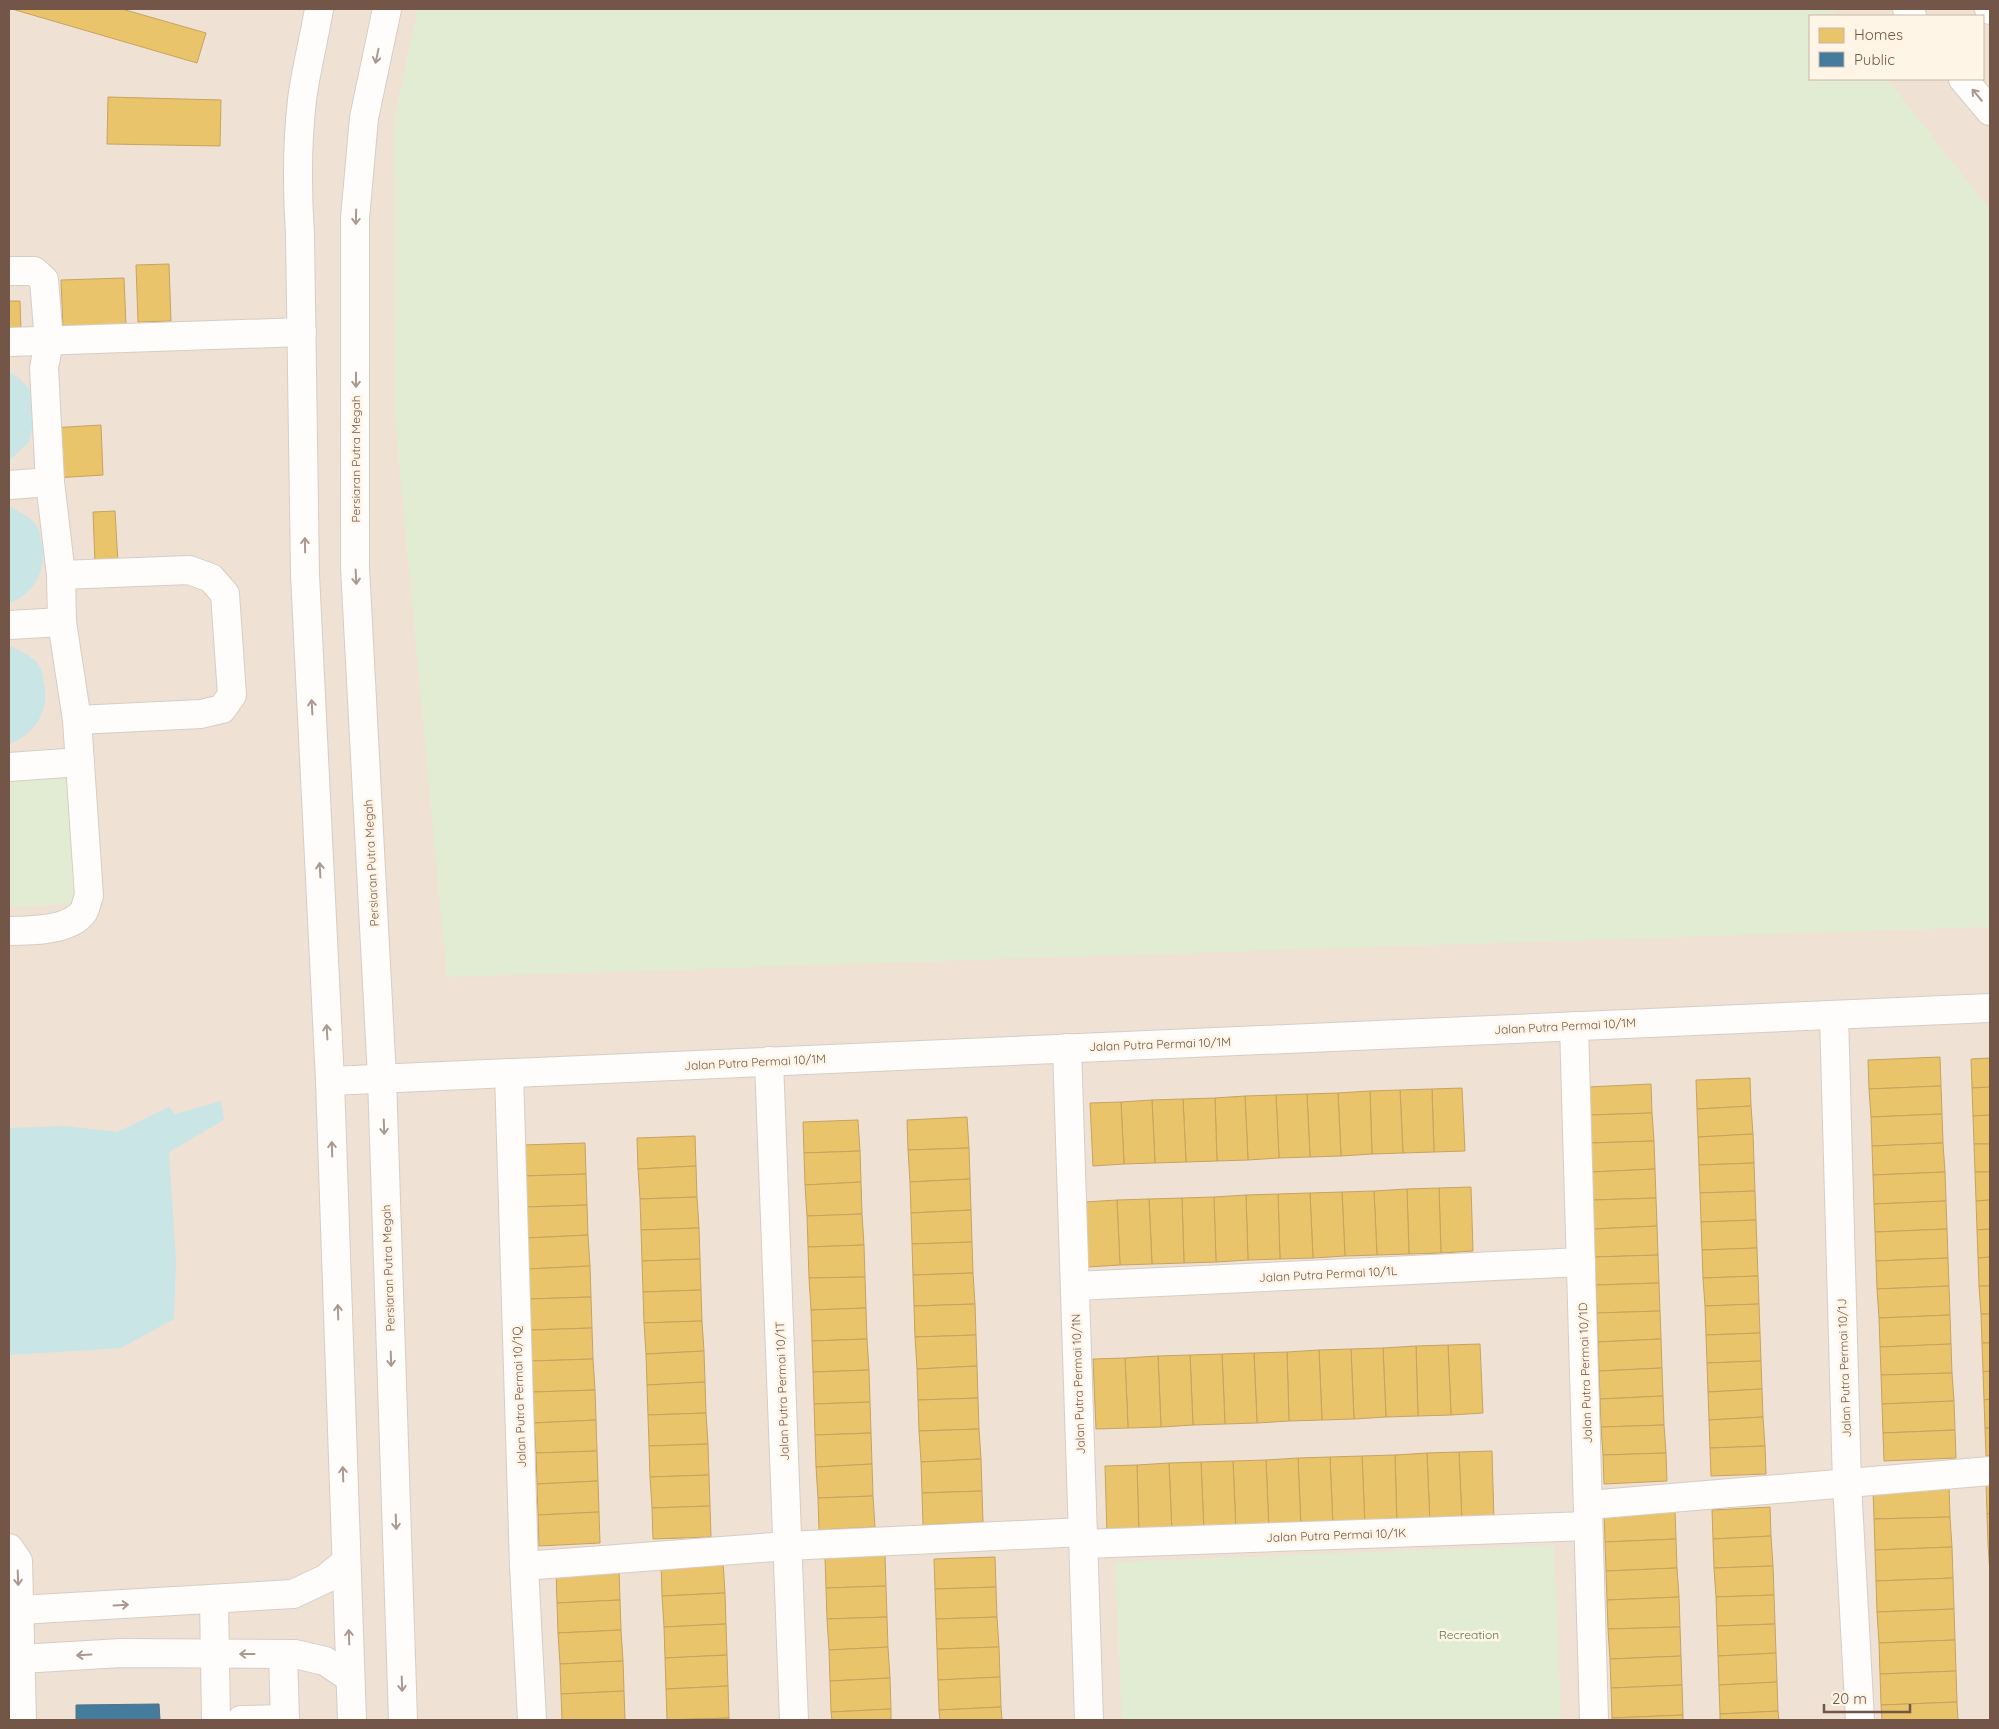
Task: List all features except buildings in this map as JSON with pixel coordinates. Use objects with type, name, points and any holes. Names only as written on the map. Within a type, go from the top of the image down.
[{"type":"street","points":[[319,9],[302,99],[299,156],[298,204],[302,332],[305,575],[330,1080],[352,1720]]},
{"type":"street","name":"Persiaran Putra Megah","points":[[387,9],[364,118],[355,218],[355,567],[382,1078],[403,1720]]},
{"type":"street","points":[[1964,80],[1990,111]]},
{"type":"street","points":[[9,271],[34,271],[44,280],[49,341],[44,368],[50,482],[61,575],[62,622],[77,720],[89,896],[83,912],[66,925],[36,930],[9,931]]},
{"type":"street","points":[[9,342],[302,332]]},
{"type":"street","points":[[9,485],[50,482]]},
{"type":"street","points":[[61,575],[189,570],[211,578],[225,594],[232,695],[222,709],[201,714],[77,720]]},
{"type":"street","points":[[9,625],[62,622]]},
{"type":"street","points":[[9,767],[80,762]]},
{"type":"street","name":"Jalan Putra Permai 10/1M","points":[[330,1080],[1990,1008]]},
{"type":"street","name":"Jalan Putra Permai 10/1J","points":[[1834,1015],[1847,1484],[1860,1720]]},
{"type":"street","name":"Jalan Putra Permai 10/1D","points":[[1574,1026],[1594,1720]]},
{"type":"street","name":"Jalan Putra Permai 10/1N","points":[[1067,1048],[1089,1720]]},
{"type":"street","name":"Jalan Putra Permai 10/1T","points":[[769,1061],[794,1720]]},
{"type":"street","name":"Jalan Putra Permai 10/1Q","points":[[509,1073],[524,1566],[532,1720]]},
{"type":"street","name":"Jalan Putra Permai 10/1L","points":[[1075,1286],[1581,1262]]},
{"type":"street","name":"Jalan Putra Permai 10/1K","points":[[524,1566],[788,1546],[1083,1538],[1589,1516],[1847,1484],[1990,1471]]},
{"type":"street","points":[[9,1548],[18,1561],[22,1720]]},
{"type":"street","points":[[20,1610],[293,1594],[326,1579],[346,1562]]},
{"type":"street","points":[[214,1600],[216,1720]]},
{"type":"street","points":[[21,1659],[121,1653],[289,1654],[325,1661],[350,1678]]},
{"type":"street","points":[[240,1720],[285,1720],[289,1654]]},
{"type":"shaded area","points":[[9,9],[1990,9],[1990,1720],[9,1720]]},
{"type":"green space","points":[[418,9],[1832,9],[1836,15],[1809,15],[1809,80],[1888,80],[1990,210],[1990,927],[447,977],[395,419],[394,120]]},
{"type":"green space","points":[[70,774],[75,904],[9,907],[9,779]]},
{"type":"green space","name":"Recreation","points":[[1554,1545],[1561,1720],[1122,1720],[1115,1562]]},
{"type":"water","points":[[9,372],[20,379],[29,389],[35,414],[29,442],[9,461]]},
{"type":"water","points":[[9,506],[28,517],[37,526],[43,551],[43,561],[41,570],[32,587],[18,599],[9,603]]},
{"type":"water","points":[[9,645],[30,657],[41,669],[45,703],[33,728],[18,740],[9,744]]},
{"type":"water","points":[[221,1101],[224,1120],[169,1152],[176,1261],[174,1319],[121,1348],[9,1355],[9,1128],[65,1126],[117,1132],[169,1107],[175,1114]]}]
